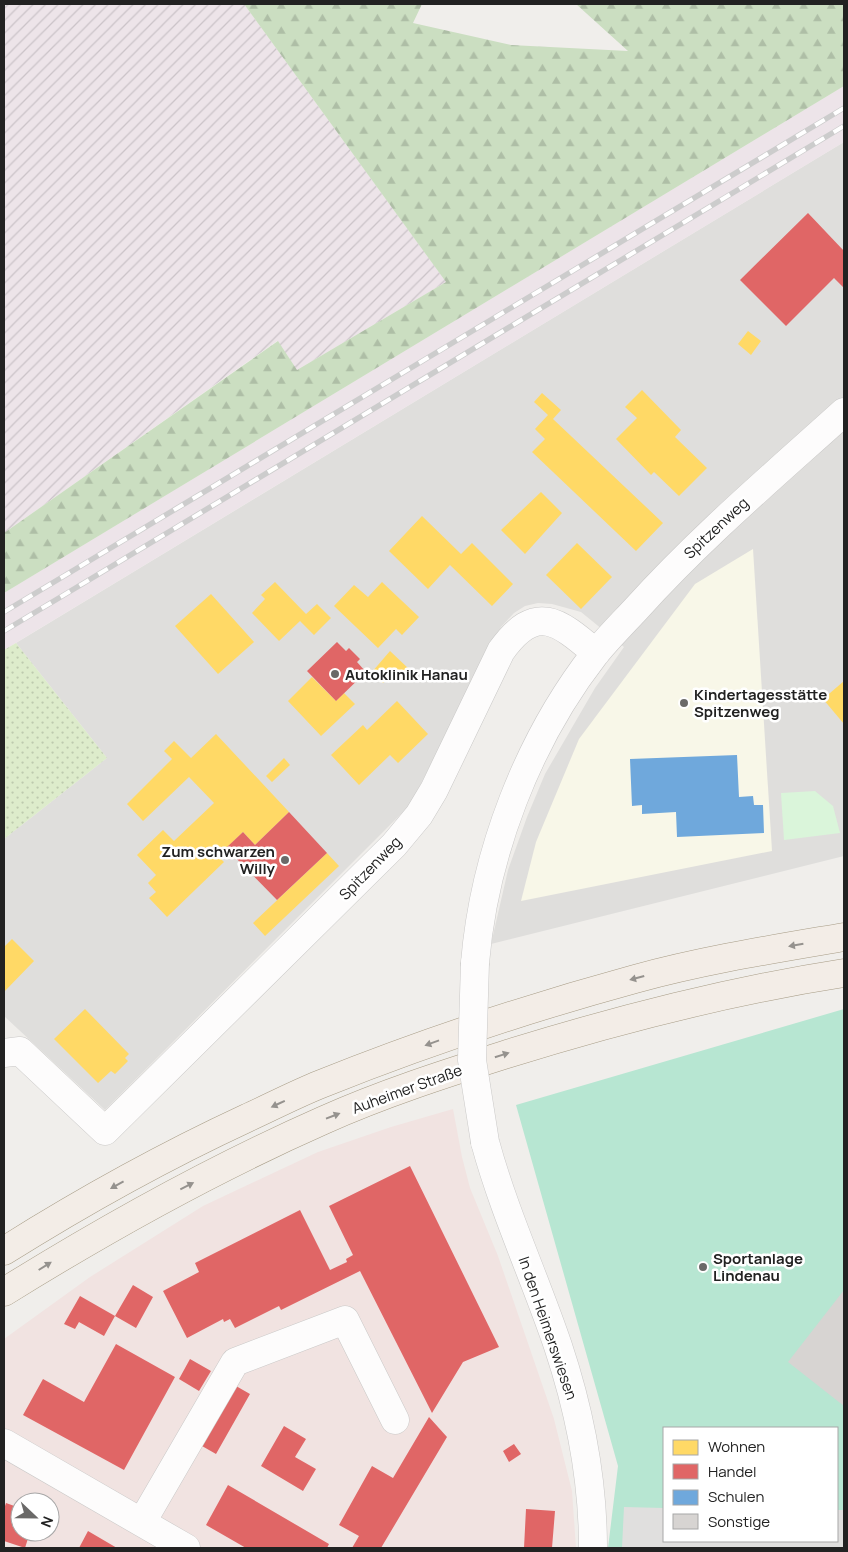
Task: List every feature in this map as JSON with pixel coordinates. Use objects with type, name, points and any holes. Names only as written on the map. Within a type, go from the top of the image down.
[{"type":"main road","points":[[4,1251],[130,1177],[319,1084],[438,1040],[637,978],[736,955],[844,937]]},
{"type":"main road","name":"Auheimer Straße","points":[[4,1292],[148,1207],[225,1167],[326,1119],[425,1081],[572,1033],[650,1012],[752,989],[844,973]]},
{"type":"street","name":"Spitzenweg","points":[[475,963],[478,927],[485,895],[513,803],[551,720],[596,653],[664,578],[708,535],[844,412]]},
{"type":"street","name":"Spitzenweg","points":[[4,1053],[20,1051],[105,1131],[394,845],[419,815],[434,790],[501,650],[514,633],[526,624],[545,621],[558,624],[596,653]]},
{"type":"street","name":"In den Heimerswiesen","points":[[475,963],[472,1060],[485,1142],[495,1180],[558,1346],[572,1395],[582,1436],[590,1486],[593,1548]]},
{"type":"street","points":[[142,1522],[235,1362],[345,1320],[395,1420]]},
{"type":"street","points":[[4,1442],[185,1548]]},
{"type":"shaded area","points":[[4,4],[244,4],[446,282],[297,370],[277,341],[4,533]]},
{"type":"shaded area","points":[[844,86],[844,142],[4,650],[4,593]]},
{"type":"shaded area","points":[[844,142],[844,856],[491,944],[508,870],[545,774],[595,688],[624,647],[581,612],[552,604],[538,603],[525,606],[514,613],[501,627],[410,805],[105,1110],[4,1016],[4,839],[107,758],[16,643]]},
{"type":"shaded area","name":"Kindertagesstätte Spitzenweg","points":[[753,549],[772,851],[521,901],[536,842],[579,739],[695,584]]},
{"type":"shaded area","points":[[453,1109],[470,1188],[498,1256],[554,1419],[572,1491],[576,1548],[4,1548],[4,1339],[90,1277],[203,1206],[318,1152],[391,1127]]},
{"type":"shaded area","points":[[624,1507],[663,1508],[663,1542],[838,1542],[838,1510],[844,1510],[844,1548],[622,1548]]},
{"type":"green space","points":[[244,4],[422,4],[413,23],[511,45],[628,51],[576,4],[844,4],[844,86],[4,593],[4,533],[278,341],[297,370],[446,282]]},
{"type":"green space","points":[[16,643],[107,758],[4,839],[4,650]]},
{"type":"green space","points":[[815,791],[833,806],[840,833],[784,840],[781,793]]},
{"type":"green space","name":"Sportanlage Lindenau","points":[[844,1009],[844,1548],[608,1548],[618,1466],[516,1105]]},
{"type":"building: Wohnen","points":[[748,331],[761,341],[751,355],[738,344]]},
{"type":"building: Wohnen","points":[[642,390],[681,430],[675,437],[707,468],[679,496],[654,472],[651,475],[616,439],[637,418],[625,407]]},
{"type":"building: Wohnen","points":[[542,393],[561,410],[553,419],[663,523],[636,551],[532,452],[545,439],[535,429],[548,415],[534,402]]},
{"type":"building: Wohnen","points":[[541,492],[562,513],[525,554],[501,530]]},
{"type":"building: Wohnen","points":[[422,516],[461,554],[472,543],[513,584],[492,606],[450,565],[428,589],[389,551]]},
{"type":"building: Wohnen","points":[[577,543],[612,577],[581,609],[546,575]]},
{"type":"building: Wohnen","points":[[275,582],[306,614],[317,604],[331,618],[314,635],[300,621],[279,641],[252,613],[265,599],[261,595]]},
{"type":"building: Wohnen","points":[[382,582],[419,617],[402,635],[396,629],[378,648],[334,606],[354,585],[368,597]]},
{"type":"building: Wohnen","points":[[211,594],[254,642],[218,674],[175,626]]},
{"type":"building: Wohnen","points":[[390,651],[409,669],[397,682],[390,676],[383,683],[372,672]]},
{"type":"building: Wohnen","points":[[312,677],[336,701],[344,693],[355,704],[321,736],[288,701]]},
{"type":"building: Wohnen","points":[[844,681],[844,724],[823,699]]},
{"type":"building: Wohnen","points":[[397,701],[428,734],[398,763],[390,755],[359,785],[331,755],[363,725],[367,730]]},
{"type":"building: Wohnen","points":[[216,734],[289,812],[255,845],[243,832],[218,856],[224,862],[167,917],[149,898],[156,892],[148,883],[156,875],[137,855],[163,830],[174,841],[214,803],[189,777],[143,821],[127,804],[172,759],[164,751],[174,741],[191,758]]},
{"type":"building: Wohnen","points":[[284,758],[290,765],[272,782],[266,776]]},
{"type":"building: Wohnen","points":[[327,853],[339,866],[265,936],[253,923]]},
{"type":"building: Wohnen","points":[[12,939],[34,961],[4,992],[4,947]]},
{"type":"building: Wohnen","points":[[85,1009],[129,1054],[125,1058],[128,1061],[115,1074],[111,1071],[98,1083],[54,1039]]},
{"type":"building: Handel","points":[[808,213],[844,251],[844,288],[834,278],[786,326],[740,280]]},
{"type":"building: Handel","points":[[337,642],[346,651],[349,648],[360,659],[357,662],[366,672],[336,701],[307,671]]},
{"type":"building: Handel","points":[[289,812],[327,853],[277,900],[226,848],[243,832],[255,845]]},
{"type":"building: Handel","points":[[410,1166],[499,1347],[463,1362],[432,1413],[360,1271],[281,1310],[279,1306],[235,1328],[230,1319],[224,1322],[223,1319],[187,1338],[163,1291],[199,1272],[195,1263],[300,1210],[330,1270],[347,1262],[346,1259],[353,1255],[329,1206]]},
{"type":"building: Handel","points":[[133,1285],[153,1297],[136,1328],[115,1316]]},
{"type":"building: Handel","points":[[80,1296],[115,1316],[104,1336],[79,1322],[75,1329],[64,1324]]},
{"type":"building: Handel","points":[[116,1344],[175,1377],[124,1470],[23,1415],[43,1379],[84,1402]]},
{"type":"building: Handel","points":[[190,1359],[211,1371],[199,1391],[179,1379]]},
{"type":"building: Handel","points":[[229,1382],[250,1394],[216,1454],[195,1442]]},
{"type":"building: Handel","points":[[429,1417],[447,1437],[381,1548],[352,1548],[359,1536],[339,1525],[372,1466],[393,1478]]},
{"type":"building: Handel","points":[[284,1426],[306,1439],[295,1457],[316,1469],[303,1491],[261,1466]]},
{"type":"building: Handel","points":[[514,1444],[521,1454],[509,1462],[503,1451]]},
{"type":"building: Handel","points":[[228,1485],[329,1544],[327,1548],[246,1548],[206,1525]]},
{"type":"building: Handel","points":[[6,1503],[10,1504],[10,1542],[27,1542],[25,1548],[4,1541],[4,1509]]},
{"type":"building: Handel","points":[[526,1509],[555,1511],[552,1548],[524,1548]]},
{"type":"building: Handel","points":[[88,1531],[117,1548],[79,1548]]},
{"type":"building: Schulen","points":[[737,755],[739,797],[753,796],[754,805],[763,805],[764,833],[677,837],[676,812],[642,814],[642,805],[632,806],[630,759]]},
{"type":"building: Sonstige","points":[[844,1290],[844,1406],[788,1362]]},
{"type":"railway","points":[[4,612],[844,108]]},
{"type":"railway","points":[[4,631],[844,126]]},
{"type":"place","name":"Autoklinik Hanau","points":[[335,674]]},
{"type":"place","name":"Kindertagesstätte Spitzenweg","points":[[684,703]]},
{"type":"place","name":"Zum schwarzen Willy","points":[[285,860]]},
{"type":"place","name":"Sportanlage Lindenau","points":[[703,1267]]}]
